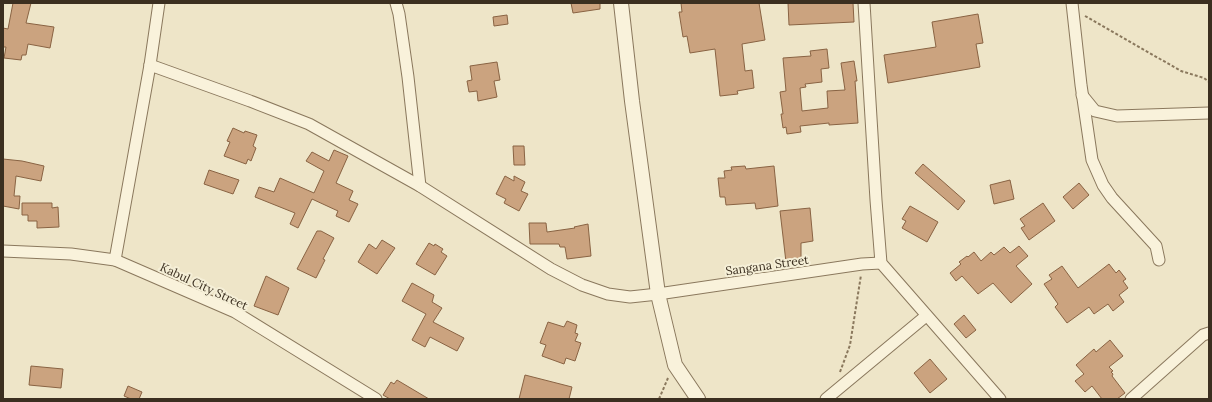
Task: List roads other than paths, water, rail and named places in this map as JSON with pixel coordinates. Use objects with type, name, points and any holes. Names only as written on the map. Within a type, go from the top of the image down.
[{"type":"street","points":[[115,260],[150,65],[159,3]]},
{"type":"street","points":[[396,3],[399,14],[408,77],[420,186]]},
{"type":"street","points":[[621,3],[632,101],[658,294],[675,365],[698,399]]},
{"type":"street","points":[[864,3],[881,263],[1000,399]]},
{"type":"street","points":[[1072,6],[1082,95],[1092,160],[1103,185],[1112,198],[1156,246],[1159,260]]},
{"type":"street","name":"Sangana Street","points":[[150,65],[309,124],[420,186],[551,269],[582,285],[608,294],[630,297],[658,294],[862,264],[881,263]]},
{"type":"street","points":[[1082,95],[1095,111],[1116,116],[1209,113]]},
{"type":"street","name":"Kabul City Street","points":[[3,251],[71,254],[115,260],[234,312],[363,396],[376,399]]},
{"type":"street","points":[[826,399],[926,316]]},
{"type":"street","points":[[1131,399],[1203,335],[1209,333]]}]
